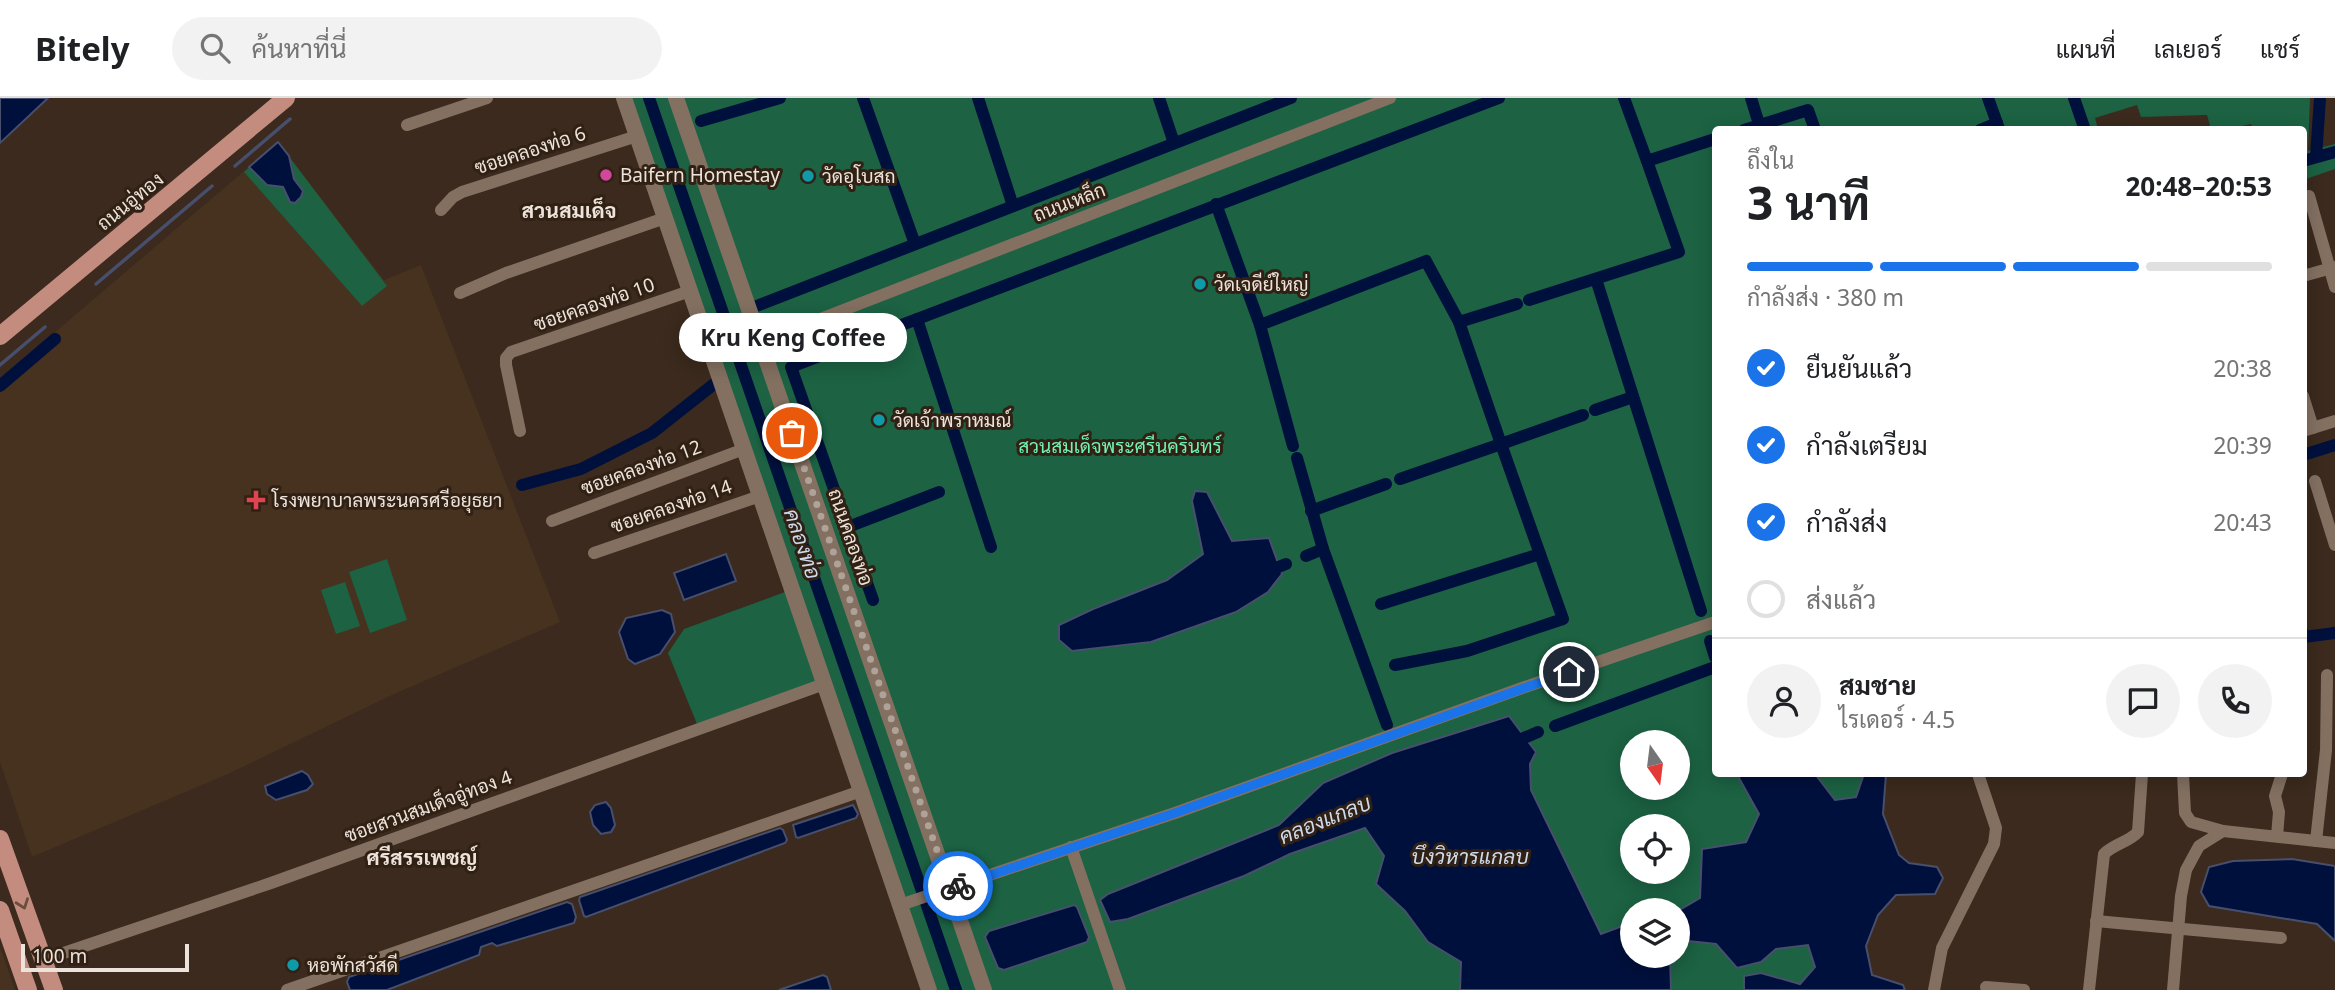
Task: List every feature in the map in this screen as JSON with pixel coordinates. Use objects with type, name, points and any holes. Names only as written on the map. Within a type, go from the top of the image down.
[{"type":"main road","name":"ถนนอู่ทอง","points":[[0,336],[286,98]]},
{"type":"main road","points":[[0,839],[54,990]]},
{"type":"main road","points":[[0,910],[28,990]]},
{"type":"street","points":[[407,124],[487,98]]},
{"type":"street","points":[[624,98],[861,791],[906,903],[929,990]]},
{"type":"street","name":"ถนนคลองท่อ","points":[[676,98],[761,342],[944,890],[984,990]]},
{"type":"street","name":"ถนนเหล็ก","points":[[761,342],[1390,98]]},
{"type":"street","name":"ซอยคลองท่อ 6","points":[[441,210],[462,192],[637,136]]},
{"type":"street","points":[[2308,197],[2332,267],[2335,287]]},
{"type":"street","points":[[460,293],[506,273],[665,218]]},
{"type":"street","points":[[2307,275],[2332,267]]},
{"type":"street","name":"ซอยคลองท่อ 10","points":[[520,431],[506,365],[506,358],[511,352],[690,291]]},
{"type":"street","points":[[2308,429],[2335,421]]},
{"type":"street","name":"ซอยคลองท่อ 12","points":[[552,520],[744,450]]},
{"type":"street","points":[[2315,481],[2331,520],[2335,545]]},
{"type":"street","name":"ซอยคลองท่อ 14","points":[[594,553],[760,496]]},
{"type":"street","points":[[906,903],[1071,848],[1712,622]]},
{"type":"street","points":[[2316,841],[2326,750],[2327,675]]},
{"type":"street","name":"ซอยสวนสมเด็จอู่ทอง 4","points":[[43,960],[271,883],[824,684]]},
{"type":"street","points":[[1934,990],[1942,948],[1994,844],[1996,828],[1979,777]]},
{"type":"street","points":[[2089,990],[2104,854],[2112,846],[2133,838],[2138,832],[2142,777]]},
{"type":"street","points":[[2182,777],[2186,813],[2191,822],[2223,831],[2335,843]]},
{"type":"street","points":[[2277,836],[2279,812],[2275,796],[2281,777]]},
{"type":"street","points":[[287,990],[861,791]]},
{"type":"street","points":[[2173,990],[2186,870],[2199,846],[2223,831]]},
{"type":"street","points":[[1071,848],[1120,990]]},
{"type":"street","points":[[2096,921],[2281,938]]},
{"type":"street","points":[[1986,987],[2024,990]]},
{"type":"shaded area","name":"โรงพยาบาลพระนครศรีอยุธยา","points":[[278,142],[384,280],[421,265],[560,622],[392,695],[228,774],[32,857],[0,762],[0,379]]},
{"type":"shaded area","points":[[0,947],[15,990],[0,990]]},
{"type":"green space","name":"สวนสมเด็จพระศรีนครินทร์","points":[[630,98],[2310,98],[2308,151],[2335,144],[2335,169],[2307,179],[2307,126],[2210,126],[2207,115],[2141,117],[2137,105],[2095,118],[2097,126],[1712,126],[1712,777],[1886,777],[1883,814],[1899,855],[1909,863],[1937,867],[1943,878],[1935,894],[1896,895],[1878,915],[1866,946],[1872,975],[1903,985],[1905,990],[937,990]]},
{"type":"green space","points":[[278,142],[387,286],[362,306],[244,172]]},
{"type":"green space","points":[[387,559],[407,620],[370,633],[349,572]]},
{"type":"green space","points":[[345,582],[360,626],[336,634],[321,590]]},
{"type":"green space","points":[[785,592],[816,682],[697,724],[668,653],[684,629]]},
{"type":"water","points":[[0,98],[48,98],[0,143]]},
{"type":"water","points":[[278,142],[289,156],[294,179],[303,191],[295,203],[290,202],[283,187],[267,185],[249,167]]},
{"type":"water","points":[[1195,491],[1207,492],[1232,541],[1269,538],[1282,574],[1268,592],[1236,612],[1151,642],[1072,651],[1059,640],[1059,625],[1167,580],[1203,554],[1192,501]]},
{"type":"water","points":[[726,554],[736,581],[684,600],[674,573]]},
{"type":"water","points":[[662,610],[671,614],[675,632],[660,654],[635,664],[628,659],[619,632],[626,618]]},
{"type":"water","name":"บึงวิหารแกลบ","points":[[1509,716],[1536,752],[1530,764],[1531,790],[1601,934],[1620,927],[1620,968],[1670,968],[1671,990],[1460,990],[1461,962],[1428,942],[1405,911],[1376,884],[1384,856],[1365,828],[1290,854],[1244,876],[1128,919],[1110,922],[1100,900],[1108,894],[1279,825],[1323,783],[1392,753]]},
{"type":"water","points":[[302,771],[313,784],[307,790],[276,800],[267,794],[265,786]]},
{"type":"water","points":[[1739,777],[1817,777],[1835,800],[1856,797],[1863,777],[1886,777],[1883,814],[1899,855],[1909,863],[1937,867],[1943,878],[1935,894],[1896,895],[1878,915],[1866,946],[1872,975],[1903,985],[1905,990],[1744,990],[1744,976],[1761,973],[1800,984],[1815,967],[1808,945],[1776,949],[1761,962],[1737,968],[1716,944],[1690,941],[1690,904],[1700,898],[1702,849],[1746,842],[1759,814]]},
{"type":"water","points":[[606,802],[611,808],[615,825],[611,832],[601,834],[593,825],[590,812],[595,805]]},
{"type":"water","points":[[853,805],[858,814],[856,818],[796,837],[793,825]]},
{"type":"water","points":[[780,828],[787,840],[785,843],[584,916],[580,897]]},
{"type":"water","points":[[2292,859],[2335,866],[2335,941],[2317,924],[2209,906],[2201,892],[2209,867],[2233,861]]},
{"type":"water","points":[[567,902],[572,904],[576,917],[574,923],[497,946],[492,943],[481,947],[479,955],[387,990],[350,990],[347,982],[349,977]]},
{"type":"water","points":[[1074,905],[1089,937],[1087,942],[1004,970],[998,968],[985,937],[989,931]]},
{"type":"water","points":[[823,975],[827,977],[831,990],[779,990]]},
{"type":"waterway","name":"คลองท่อ","points":[[649,98],[956,990]]},
{"type":"waterway","points":[[701,121],[780,98]]},
{"type":"waterway","points":[[863,98],[915,244]]},
{"type":"waterway","points":[[978,98],[1013,206]]},
{"type":"waterway","points":[[1159,98],[1174,143]]},
{"type":"waterway","points":[[754,307],[1291,98]]},
{"type":"waterway","points":[[873,600],[791,367],[1499,98]]},
{"type":"waterway","points":[[1624,98],[1647,161]]},
{"type":"waterway","points":[[1751,98],[1759,124]]},
{"type":"waterway","points":[[1988,98],[1997,123]]},
{"type":"waterway","points":[[2074,98],[2084,126]]},
{"type":"waterway","points":[[2316,157],[2320,98]]},
{"type":"waterway","points":[[1757,126],[1808,110],[1814,126]]},
{"type":"waterway","points":[[235,166],[290,119]]},
{"type":"waterway","points":[[1990,126],[1997,123],[1998,126]]},
{"type":"waterway","points":[[1529,300],[1679,252],[1647,161],[1712,140]]},
{"type":"waterway","points":[[2307,160],[2335,152]]},
{"type":"waterway","points":[[96,284],[212,186]]},
{"type":"waterway","points":[[1216,204],[1260,325]]},
{"type":"waterway","points":[[1293,446],[1260,325],[1426,261],[1459,322],[1517,304]]},
{"type":"waterway","points":[[1596,279],[1701,611]]},
{"type":"waterway","points":[[917,319],[991,547]]},
{"type":"waterway","points":[[1459,322],[1501,444],[1583,415]]},
{"type":"waterway","points":[[0,365],[45,327]]},
{"type":"waterway","points":[[0,386],[55,339]]},
{"type":"waterway","points":[[522,485],[581,469],[652,433],[714,384]]},
{"type":"waterway","points":[[1595,410],[1633,397]]},
{"type":"waterway","points":[[1395,665],[1467,651],[1563,619],[1501,444],[1400,479]]},
{"type":"waterway","name":"คลองแกลบ","points":[[2307,454],[2335,445]]},
{"type":"waterway","points":[[1297,458],[1323,549],[1387,725]]},
{"type":"waterway","points":[[1311,511],[1386,484]]},
{"type":"waterway","points":[[848,527],[939,492]]},
{"type":"waterway","points":[[1306,556],[1323,549]]},
{"type":"waterway","points":[[1381,604],[1540,554]]},
{"type":"waterway","points":[[1263,573],[1286,564]]},
{"type":"waterway","points":[[2307,637],[2335,633]]},
{"type":"waterway","points":[[1710,641],[1712,647]]},
{"type":"waterway","name":"คลองแกลบ","points":[[1555,726],[1712,668]]},
{"type":"waterway","name":"คลองแกลบ","points":[[1512,743],[1538,732]]},
{"type":"way so far","points":[[792,433],[950,888],[958,886]]},
{"type":"place","name":"Baifern Homestay","points":[[606,175]]},
{"type":"place","name":"วัดอุโบสถ","points":[[808,176]]},
{"type":"place","name":"วัดเจดีย์ใหญ่","points":[[1200,284]]},
{"type":"place","name":"วัดเจ้าพราหมณ์","points":[[879,420]]},
{"type":"place","name":"Kru Keng Coffee","points":[[792,433]]},
{"type":"place","name":"โรงพยาบาลพระนครศรีอยุธยา","points":[[256,500]]},
{"type":"place","name":"หอพักสวัสดี","points":[[293,965]]},
{"type":"district","name":"สวนสมเด็จ","points":[[569,211]]},
{"type":"district","name":"ศรีสรรเพชญ์","points":[[422,858]]},
{"type":"route","points":[[958,886],[1175,813],[1569,672]]}]
